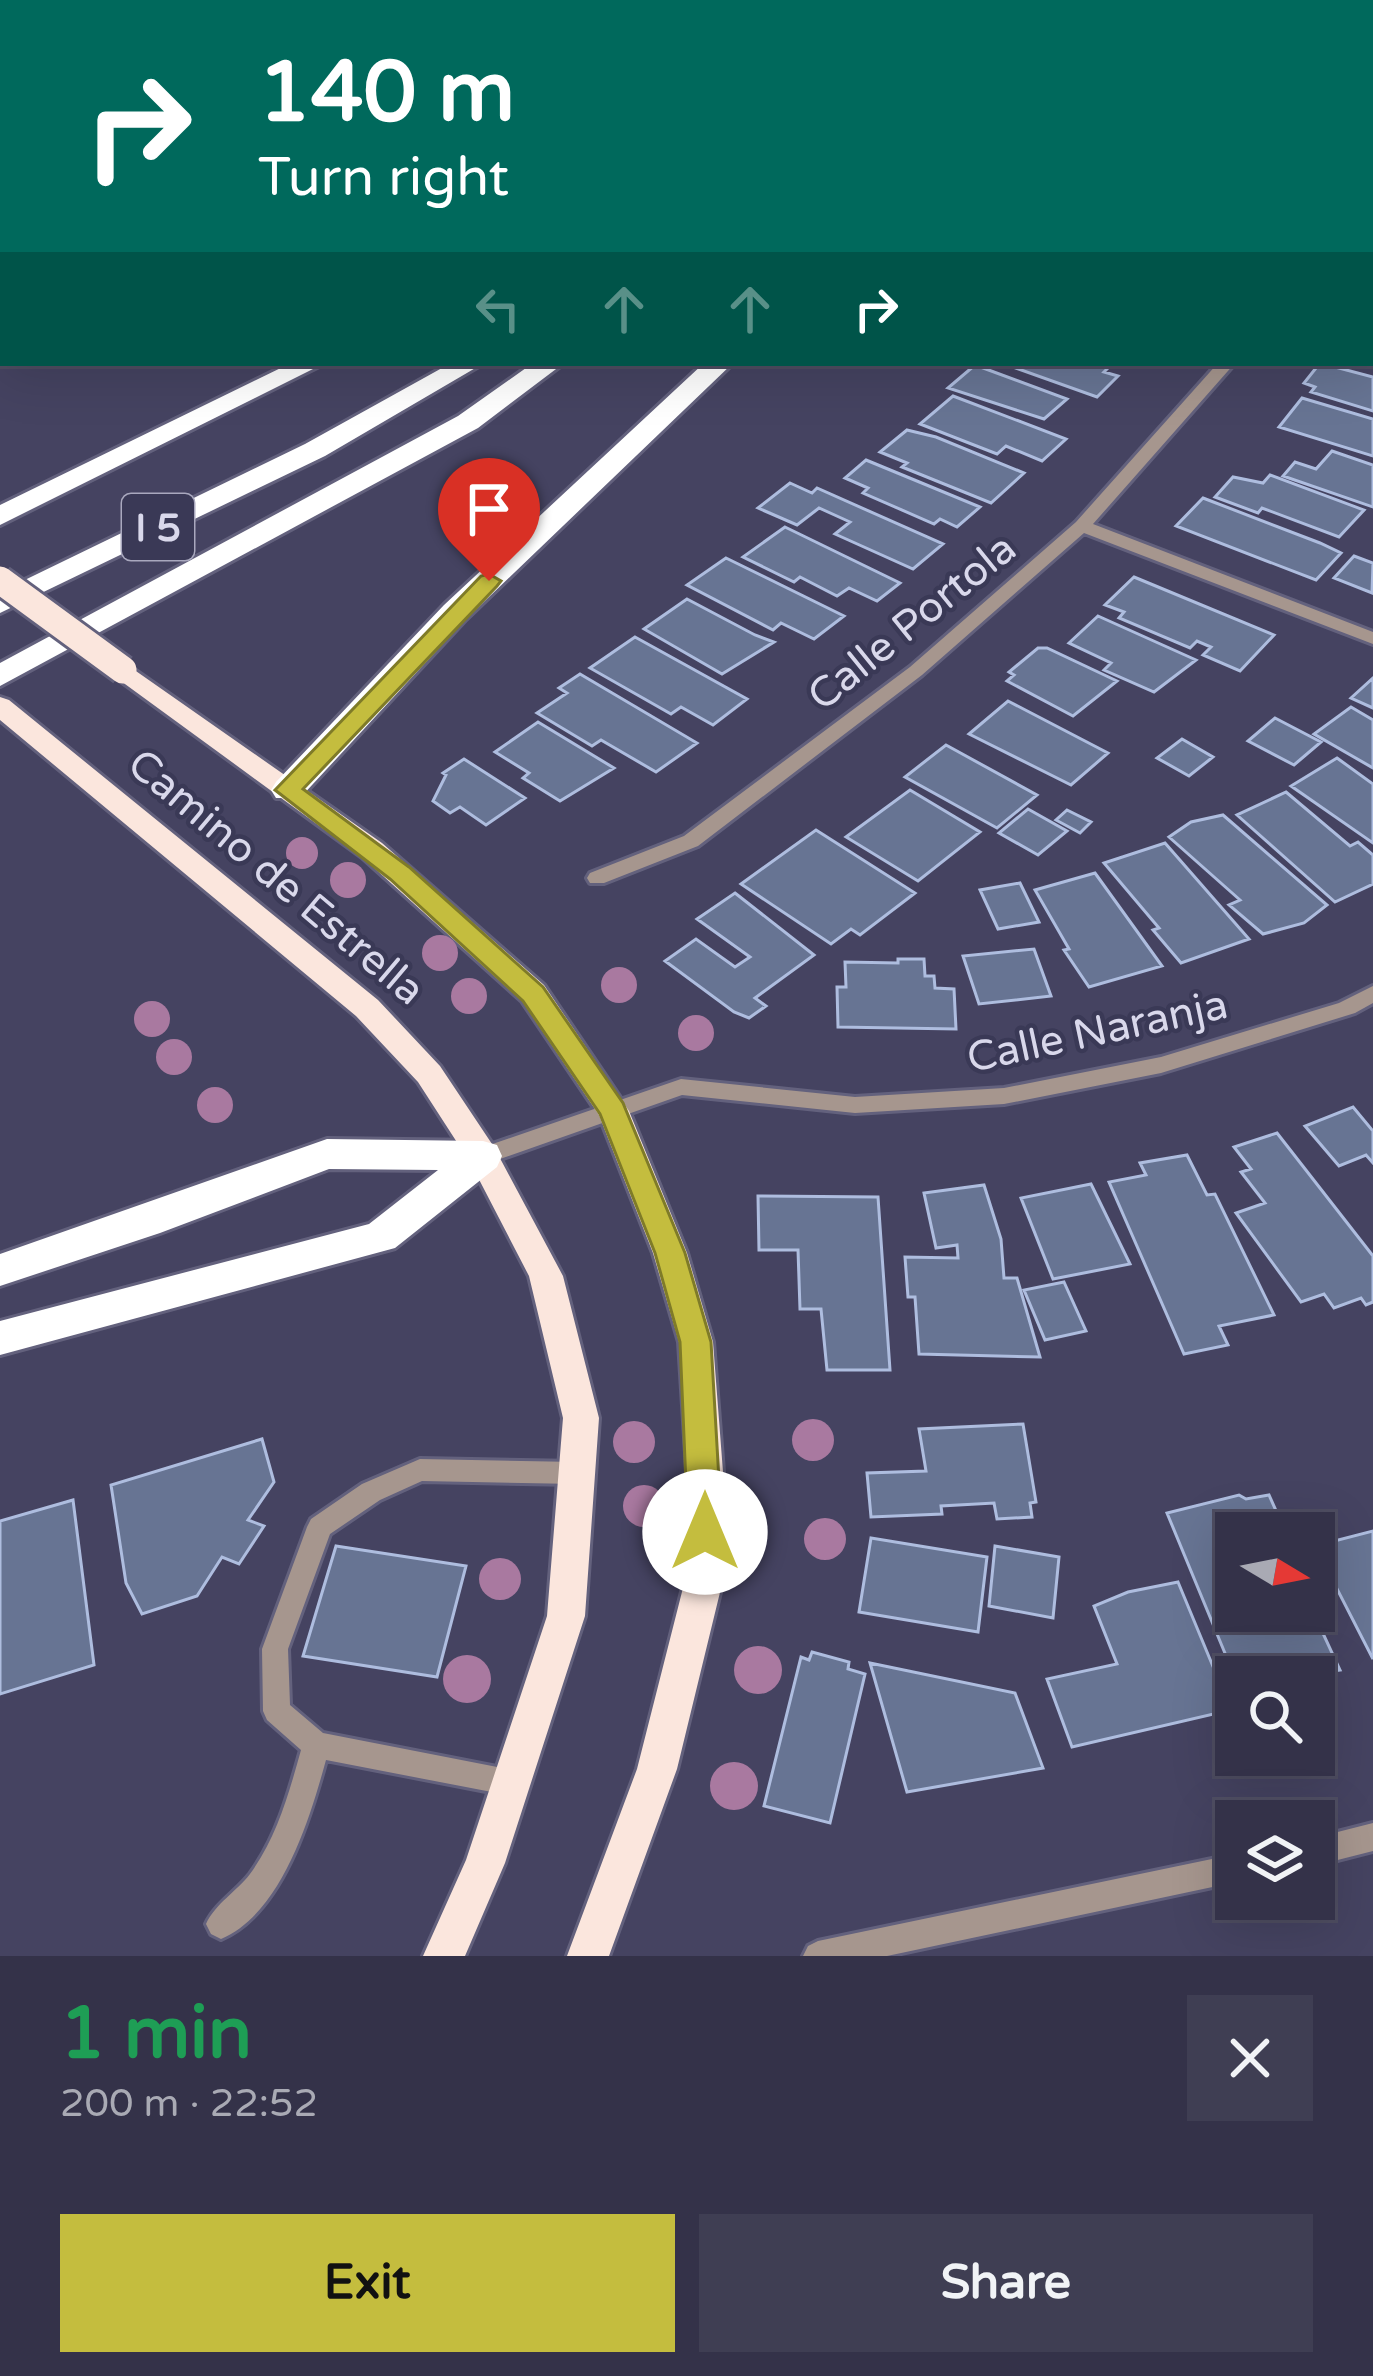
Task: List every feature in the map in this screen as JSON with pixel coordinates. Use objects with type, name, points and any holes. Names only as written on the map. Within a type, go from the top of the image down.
[{"type":"highway","name":"I 5","points":[[0,516],[306,366]]},
{"type":"highway","name":"I 5","points":[[0,604],[316,450],[466,366]]},
{"type":"highway","points":[[0,676],[468,422],[547,366]]},
{"type":"highway","points":[[287,790],[455,612],[717,366]]},
{"type":"highway","points":[[0,1270],[327,1154],[483,1156]]},
{"type":"highway","points":[[0,1338],[381,1237],[483,1156]]},
{"type":"main road","name":"Camino de Estrella","points":[[0,580],[405,878],[533,994],[613,1111],[670,1253],[695,1342],[706,1485],[704,1580],[658,1769],[588,1956]]},
{"type":"main road","name":"Camino de Estrella","points":[[13,716],[367,1007],[429,1074],[483,1156],[546,1276],[581,1418],[566,1616],[484,1863],[444,1956]]},
{"type":"street","name":"Calle Portola","points":[[597,878],[692,841],[916,671],[1082,526],[1224,366]]},
{"type":"street","points":[[1082,526],[1373,638]]},
{"type":"street","name":"Calle Naranja","points":[[483,1156],[681,1087],[856,1105],[1004,1096],[1161,1065],[1347,1008],[1373,994]]},
{"type":"street","points":[[512,1783],[316,1745],[277,1711],[275,1649],[320,1527],[371,1492],[420,1471],[578,1473]]},
{"type":"street","points":[[221,1924],[254,1899],[272,1871],[296,1814],[316,1745]]},
{"type":"street","points":[[1335,1847],[1373,1837]]},
{"type":"street","points":[[818,1956],[1215,1872]]},
{"type":"building","points":[[978,366],[1067,399],[1044,419],[948,388]]},
{"type":"building","points":[[1110,366],[1104,372],[1118,376],[1097,397],[1013,367]]},
{"type":"building","points":[[1318,366],[1373,377],[1373,411],[1311,392],[1315,387],[1304,383]]},
{"type":"building","points":[[953,396],[1066,439],[1042,461],[1006,446],[997,454],[920,424]]},
{"type":"building","points":[[1302,398],[1373,419],[1373,456],[1279,427]]},
{"type":"building","points":[[907,430],[1024,473],[991,503],[902,467],[907,463],[880,452]]},
{"type":"building","points":[[1332,451],[1373,465],[1373,507],[1283,476],[1295,462],[1316,469]]},
{"type":"building","points":[[866,460],[980,507],[957,527],[940,519],[934,524],[863,493],[868,488],[845,478]]},
{"type":"building","points":[[1270,475],[1364,510],[1339,537],[1262,508],[1258,513],[1215,497],[1233,477],[1263,483]]},
{"type":"building","points":[[790,483],[812,493],[817,488],[943,544],[913,569],[835,534],[850,522],[819,508],[797,525],[758,508]]},
{"type":"building","points":[[1203,498],[1341,553],[1316,580],[1176,526]]},
{"type":"building","points":[[785,527],[900,583],[877,601],[849,588],[837,596],[743,557]]},
{"type":"building","points":[[1354,556],[1373,563],[1372,593],[1334,578]]},
{"type":"building","points":[[726,558],[844,616],[814,639],[781,623],[773,630],[687,585]]},
{"type":"building","points":[[1134,577],[1274,635],[1240,671],[1203,655],[1211,647],[1197,641],[1190,648],[1119,618],[1124,612],[1105,605]]},
{"type":"building","points":[[687,599],[774,642],[722,674],[644,629]]},
{"type":"building","points":[[1098,616],[1196,660],[1154,692],[1104,670],[1111,663],[1069,643]]},
{"type":"building","points":[[635,637],[747,699],[713,725],[681,707],[671,714],[590,668]]},
{"type":"building","points":[[1038,648],[1117,681],[1073,716],[1007,681],[1014,675],[1009,672]]},
{"type":"building","points":[[580,674],[697,743],[656,772],[601,740],[592,746],[537,713],[567,693],[559,688]]},
{"type":"building","points":[[1373,678],[1373,708],[1351,698]]},
{"type":"building","points":[[1008,701],[1108,753],[1071,785],[969,734]]},
{"type":"building","points":[[1351,707],[1373,720],[1373,768],[1314,734]]},
{"type":"building","points":[[1275,718],[1321,742],[1294,765],[1248,741]]},
{"type":"building","points":[[538,722],[614,768],[560,801],[523,778],[529,773],[495,752]]},
{"type":"building","points":[[1182,739],[1213,757],[1189,776],[1157,758]]},
{"type":"building","points":[[946,745],[1037,795],[997,828],[905,777]]},
{"type":"building","points":[[1337,758],[1373,784],[1373,843],[1291,786]]},
{"type":"building","points":[[464,759],[525,798],[486,825],[460,807],[450,813],[433,801],[443,773]]},
{"type":"building","points":[[910,790],[980,832],[918,881],[846,837]]},
{"type":"building","points":[[1286,792],[1350,846],[1358,842],[1373,855],[1373,884],[1335,902],[1237,815]]},
{"type":"building","points":[[1028,809],[1067,831],[1038,855],[999,833]]},
{"type":"building","points":[[1067,810],[1091,822],[1080,833],[1056,820]]},
{"type":"building","points":[[1223,815],[1327,905],[1304,923],[1263,934],[1229,905],[1240,900],[1169,837],[1191,822]]},
{"type":"building","points":[[816,830],[915,893],[860,935],[851,929],[831,944],[741,884]]},
{"type":"building","points":[[1165,843],[1249,939],[1181,963],[1153,930],[1159,928],[1104,863]]},
{"type":"building","points":[[1095,873],[1162,966],[1089,987],[1064,950],[1069,949],[1035,890]]},
{"type":"building","points":[[1020,883],[1039,922],[998,929],[980,890]]},
{"type":"building","points":[[735,893],[814,955],[755,998],[766,1006],[749,1018],[665,961],[696,939],[735,967],[750,957],[697,919]]},
{"type":"building","points":[[1034,949],[1051,996],[979,1004],[963,956]]},
{"type":"building","points":[[898,959],[924,959],[925,976],[934,976],[935,988],[954,989],[956,1029],[838,1027],[837,987],[846,987],[845,962],[898,963]]},
{"type":"building","points":[[1353,1107],[1373,1131],[1373,1163],[1366,1155],[1339,1166],[1305,1126]]},
{"type":"building","points":[[1277,1133],[1373,1256],[1373,1302],[1366,1305],[1361,1298],[1334,1308],[1324,1294],[1301,1302],[1236,1213],[1265,1203],[1241,1172],[1251,1169],[1234,1147]]},
{"type":"building","points":[[1187,1155],[1207,1195],[1215,1194],[1274,1315],[1219,1326],[1228,1345],[1184,1354],[1109,1182],[1146,1175],[1140,1163]]},
{"type":"building","points":[[1091,1184],[1130,1264],[1053,1279],[1021,1198]]},
{"type":"building","points":[[984,1185],[1001,1239],[1004,1278],[1017,1278],[1040,1357],[919,1354],[915,1297],[908,1297],[905,1257],[958,1258],[957,1245],[936,1248],[924,1193]]},
{"type":"building","points":[[758,1196],[878,1197],[890,1370],[827,1370],[821,1309],[800,1309],[798,1250],[759,1250]]},
{"type":"building","points":[[1064,1282],[1086,1331],[1045,1340],[1024,1290]]},
{"type":"building","points":[[1023,1424],[1036,1502],[1030,1503],[1032,1517],[997,1519],[994,1503],[941,1506],[942,1514],[871,1517],[867,1473],[926,1471],[919,1429]]},
{"type":"building","points":[[262,1439],[274,1482],[248,1520],[264,1526],[239,1564],[222,1557],[197,1596],[142,1614],[126,1583],[111,1485]]},
{"type":"building","points":[[1239,1495],[1246,1499],[1269,1495],[1277,1512],[1215,1512],[1215,1629],[1167,1513]]},
{"type":"building","points":[[73,1500],[94,1665],[0,1694],[0,1521]]},
{"type":"building","points":[[1373,1531],[1373,1659],[1335,1585],[1335,1541]]},
{"type":"building","points":[[871,1538],[987,1557],[978,1632],[859,1612]]},
{"type":"building","points":[[336,1546],[466,1566],[437,1677],[303,1656]]},
{"type":"building","points":[[995,1546],[1059,1557],[1053,1618],[989,1606]]},
{"type":"building","points":[[1178,1582],[1215,1671],[1215,1714],[1072,1747],[1047,1679],[1117,1664],[1094,1606],[1128,1592]]},
{"type":"building","points":[[1216,1632],[1322,1632],[1334,1656],[1226,1656]]},
{"type":"building","points":[[812,1652],[849,1662],[848,1669],[865,1674],[830,1823],[764,1806],[801,1657],[809,1660]]},
{"type":"building","points":[[870,1663],[1015,1693],[1043,1768],[907,1792]]},
{"type":"route","points":[[489,581],[287,790],[400,873],[533,994],[613,1111],[670,1253],[695,1342],[705,1532]]}]
